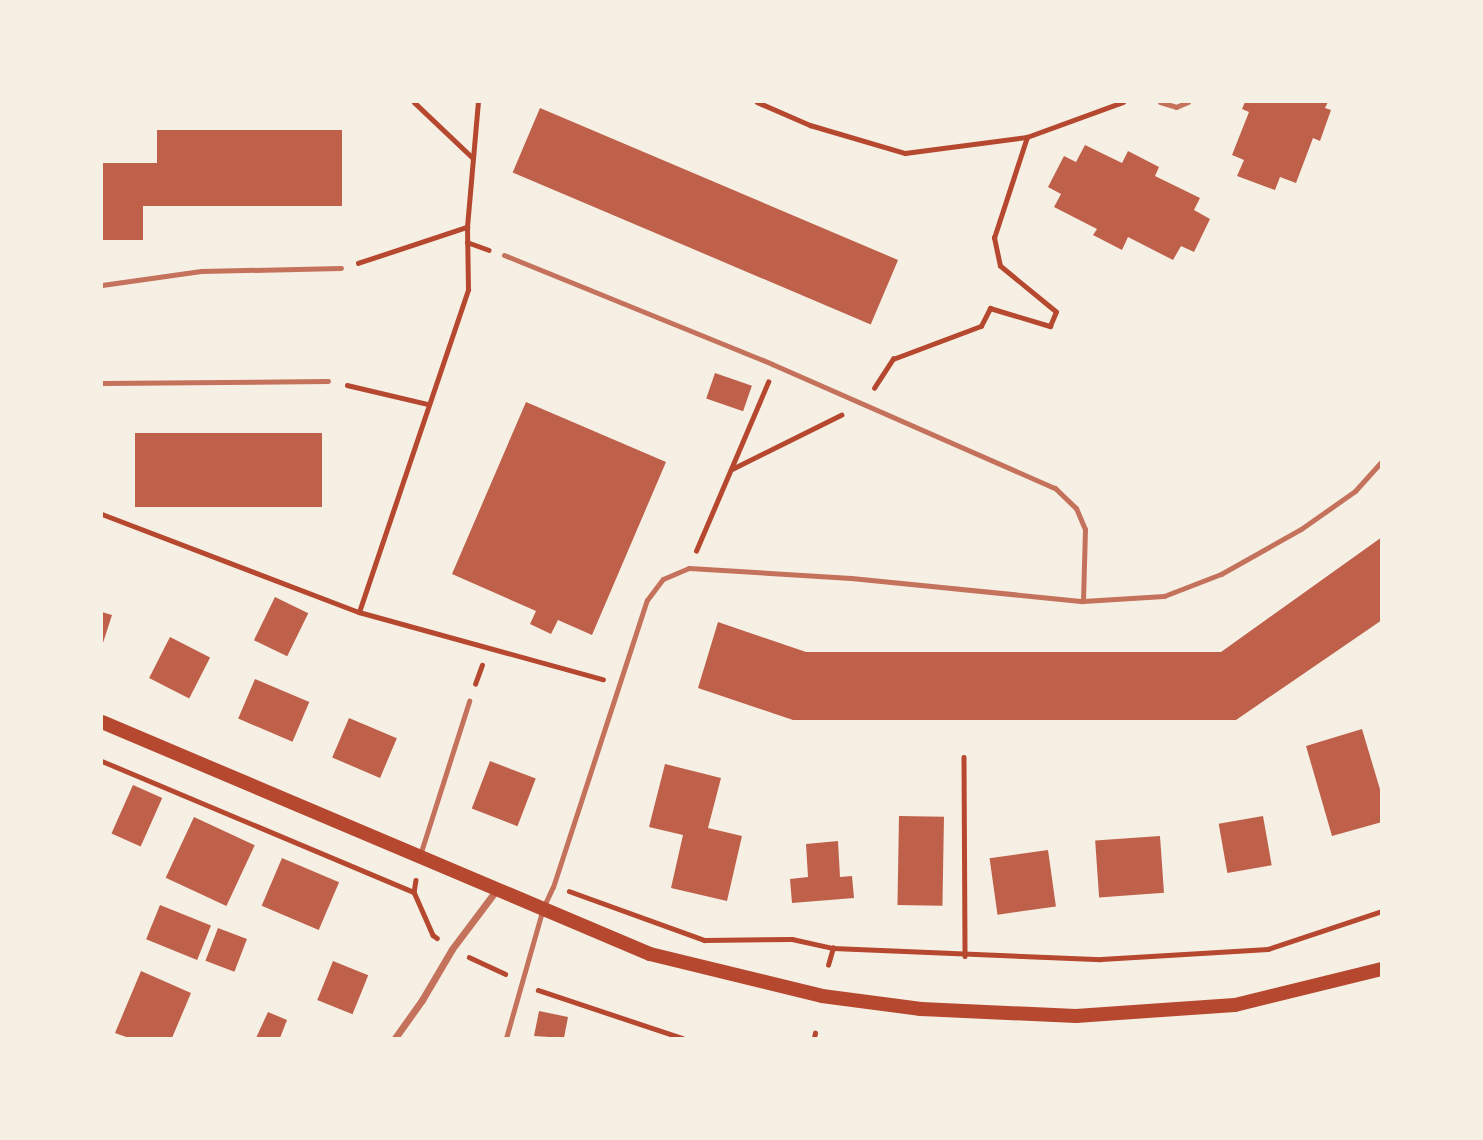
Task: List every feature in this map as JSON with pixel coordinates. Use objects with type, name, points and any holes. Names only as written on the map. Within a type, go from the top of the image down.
[{"type":"main road","points":[[102,722],[650,954],[822,996],[921,1009],[1076,1016],[1260,1000],[1381,969]]},
{"type":"street","points":[[395,1038],[422,1000],[452,949],[497,888]]},
{"type":"lane","points":[[1160,102],[1176,107],[1188,102]]},
{"type":"lane","points":[[504,255],[772,364],[1055,488],[1076,508],[1085,529],[1083,601]]},
{"type":"lane","points":[[102,285],[201,271],[341,268]]},
{"type":"lane","points":[[102,383],[328,381]]},
{"type":"lane","points":[[506,1038],[543,908],[553,887],[647,600],[663,579],[688,568],[851,578],[1083,601],[1164,596],[1221,574],[1312,522],[1355,491],[1381,461]]},
{"type":"lane","points":[[420,855],[469,701]]},
{"type":"path","points":[[414,102],[473,158]]},
{"type":"path","points":[[359,612],[468,290],[467,227],[478,102]]},
{"type":"path","points":[[757,102],[810,125],[905,153],[1027,137],[1123,102]]},
{"type":"path","points":[[732,469],[863,404],[893,359],[981,326],[989,308],[1050,326],[1056,312],[1000,266],[994,238],[1027,137]]},
{"type":"path","points":[[341,268],[467,227]]},
{"type":"path","points":[[688,568],[766,388],[772,364]]},
{"type":"path","points":[[328,381],[428,404]]},
{"type":"path","points":[[102,514],[359,612],[603,678],[598,689]]},
{"type":"path","points":[[964,757],[965,956]]},
{"type":"path","points":[[102,761],[414,892]]},
{"type":"path","points":[[553,887],[704,940],[792,939],[833,948],[1101,960],[1268,948],[1381,911]]},
{"type":"path","points":[[828,965],[833,948]]},
{"type":"building","points":[[1245,102],[1328,102],[1325,108],[1331,110],[1320,141],[1313,138],[1296,183],[1280,177],[1275,190],[1237,176],[1244,160],[1232,155],[1249,112],[1242,109]]},
{"type":"building","points":[[540,108],[898,260],[871,324],[513,172]]},
{"type":"building","points":[[157,130],[342,130],[342,206],[143,206],[143,240],[102,240],[102,163],[157,163]]},
{"type":"building","points":[[1085,145],[1122,163],[1128,151],[1159,167],[1155,176],[1200,198],[1194,210],[1210,219],[1194,252],[1181,246],[1173,260],[1128,237],[1122,250],[1093,235],[1097,229],[1054,207],[1061,194],[1048,187],[1064,156],[1076,162]]},
{"type":"building","points":[[715,373],[752,386],[743,411],[706,399]]},
{"type":"building","points":[[526,402],[666,462],[592,635],[558,620],[551,634],[530,624],[536,611],[452,574]]},
{"type":"building","points":[[135,433],[322,433],[322,507],[135,507]]},
{"type":"building","points":[[1382,537],[1382,620],[1236,720],[793,720],[698,688],[718,622],[806,652],[1221,652]]},
{"type":"building","points":[[275,597],[308,613],[287,656],[254,640]]},
{"type":"building","points":[[102,612],[112,615],[102,646]]},
{"type":"building","points":[[170,637],[210,657],[189,698],[149,678]]},
{"type":"building","points":[[255,679],[309,702],[293,742],[238,719]]},
{"type":"building","points":[[349,718],[397,738],[380,778],[332,758]]},
{"type":"building","points":[[1362,729],[1382,796],[1382,822],[1332,836],[1306,746]]},
{"type":"building","points":[[490,761],[536,779],[517,826],[472,809]]},
{"type":"building","points":[[665,764],[721,778],[708,828],[742,836],[727,901],[671,888],[683,835],[649,827]]},
{"type":"building","points":[[133,785],[162,798],[141,846],[111,833]]},
{"type":"building","points":[[899,816],[944,817],[942,906],[897,905]]},
{"type":"building","points":[[1263,816],[1272,865],[1227,873],[1219,824]]},
{"type":"building","points":[[194,817],[255,845],[226,906],[166,878]]},
{"type":"building","points":[[1160,836],[1164,893],[1099,897],[1095,841]]},
{"type":"building","points":[[838,841],[840,877],[852,876],[854,898],[792,903],[790,879],[808,877],[806,844]]},
{"type":"building","points":[[1048,850],[1056,906],[998,915],[990,858]]},
{"type":"building","points":[[282,858],[339,882],[319,930],[262,906]]},
{"type":"building","points":[[160,905],[211,926],[197,960],[146,939]]},
{"type":"building","points":[[218,928],[247,939],[234,972],[205,961]]},
{"type":"building","points":[[333,961],[368,975],[352,1014],[317,1000]]},
{"type":"building","points":[[141,971],[191,993],[172,1038],[129,1038],[115,1033]]},
{"type":"building","points":[[539,1011],[568,1017],[564,1038],[534,1036]]},
{"type":"building","points":[[268,1012],[287,1020],[280,1038],[256,1038]]}]
